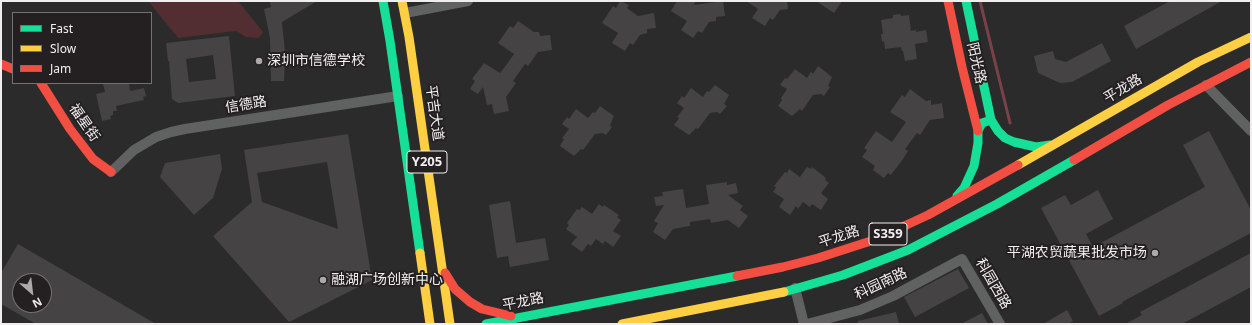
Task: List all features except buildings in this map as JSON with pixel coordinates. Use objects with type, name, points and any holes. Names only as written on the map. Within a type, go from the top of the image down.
[{"type":"main road","name":"Y205","points":[[383,1],[430,324]]},
{"type":"main road","name":"平吉大道","points":[[402,1],[405,13],[450,324]]},
{"type":"main road","name":"阳光路","points":[[948,1],[978,131],[976,155],[970,178],[964,188],[948,204]]},
{"type":"main road","name":"阳光路","points":[[966,1],[991,120]]},
{"type":"main road","name":"平龙路","points":[[486,324],[783,267],[846,250],[910,224],[1058,143],[1198,62],[1251,37]]},
{"type":"main road","name":"S359","points":[[622,324],[796,288],[843,275],[908,250],[997,204],[1168,105],[1251,62]]},
{"type":"main road","points":[[1,64],[12,70]]},
{"type":"main road","name":"福星街","points":[[42,84],[70,129],[93,159],[111,172]]},
{"type":"main road","points":[[978,131],[982,123],[991,120],[998,131],[1005,138],[1014,142],[1036,147],[1058,143]]},
{"type":"main road","points":[[441,264],[449,281],[455,289],[470,302],[482,309],[495,313],[508,316],[524,316]]},
{"type":"street","points":[[405,13],[468,1]]},
{"type":"street","points":[[1206,85],[1251,131]]},
{"type":"street","name":"信德路","points":[[111,172],[134,150],[156,137],[171,132],[398,96]]},
{"type":"street","name":"科园南路","points":[[807,324],[860,310],[893,296],[962,259]]},
{"type":"street","name":"科园西路","points":[[962,259],[1000,324]]},
{"type":"street","points":[[796,288],[804,324]]},
{"type":"shaded area","points":[[148,1],[238,1],[263,32],[259,38],[246,37],[236,31],[178,38]]},
{"type":"waterway","points":[[980,1],[1010,123]]},
{"type":"traffic: fast","points":[[383,1],[420,253]]},
{"type":"traffic: fast","points":[[966,1],[991,120]]},
{"type":"traffic: fast","points":[[957,196],[964,188],[974,166],[978,143],[978,131],[982,123],[991,120],[998,131],[1005,138],[1014,142],[1036,147],[1050,145]]},
{"type":"traffic: fast","points":[[784,292],[843,275],[908,250],[997,204],[1074,160]]},
{"type":"traffic: fast","points":[[486,324],[737,276]]},
{"type":"traffic: slow","points":[[402,1],[409,37],[450,324]]},
{"type":"traffic: slow","points":[[1018,165],[1198,62],[1251,37]]},
{"type":"traffic: slow","points":[[420,253],[430,324]]},
{"type":"traffic: slow","points":[[622,324],[784,292]]},
{"type":"traffic: jam","points":[[948,1],[978,131]]},
{"type":"traffic: jam","points":[[1074,160],[1168,105],[1251,62]]},
{"type":"traffic: jam","points":[[1,64],[12,69]]},
{"type":"traffic: jam","points":[[42,84],[70,129],[93,159],[111,172]]},
{"type":"traffic: jam","points":[[737,276],[818,258],[874,240],[928,215],[1018,165]]},
{"type":"traffic: jam","points":[[445,273],[455,289],[470,302],[482,309],[511,316]]},
{"type":"place","name":"深圳市信德学校","points":[[259,61]]},
{"type":"place","name":"平湖农贸蔬果批发市场","points":[[1155,253]]},
{"type":"place","name":"融湖广场创新中心","points":[[323,280]]}]
